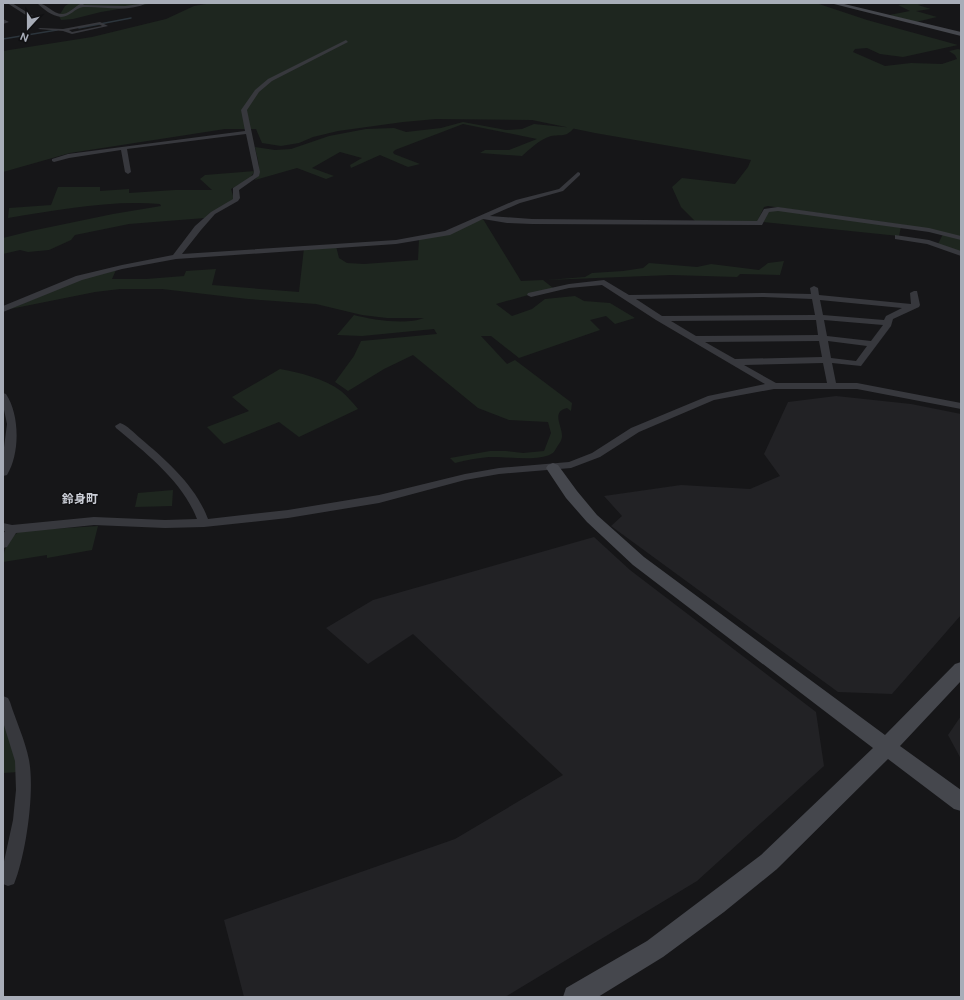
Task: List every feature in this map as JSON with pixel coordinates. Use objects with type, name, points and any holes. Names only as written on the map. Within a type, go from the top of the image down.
[{"type":"street","points":[[9,3],[31,16]]},
{"type":"street","points":[[39,3],[56,16],[66,16],[81,5],[125,7],[145,3]]},
{"type":"street","points":[[110,7],[114,3]]},
{"type":"street","points":[[833,3],[961,34]]},
{"type":"street","points":[[70,6],[74,9]]},
{"type":"street","points":[[51,20],[56,16]]},
{"type":"street","points":[[45,25],[40,29],[72,32],[106,26],[100,23],[63,30]]},
{"type":"street","points":[[176,257],[198,228],[213,213],[236,200],[235,189],[256,176],[257,172],[244,110],[263,85],[346,41]]},
{"type":"street","points":[[54,160],[68,156],[249,132]]},
{"type":"street","points":[[124,148],[128,172]]},
{"type":"street","points":[[3,309],[79,278],[122,267],[176,257],[396,242],[447,233],[530,197],[562,190],[578,174]]},
{"type":"street","points":[[483,217],[496,220],[526,222],[574,221],[759,223],[766,210],[778,209],[922,229],[961,238]]},
{"type":"street","points":[[898,237],[929,242],[961,254]]},
{"type":"street","points":[[532,295],[569,286],[604,282],[660,319],[774,386]]},
{"type":"street","points":[[627,297],[764,295],[815,292],[914,306]]},
{"type":"street","points":[[815,292],[832,386]]},
{"type":"street","points":[[733,362],[827,360],[858,364],[888,323],[889,318],[916,304],[914,293]]},
{"type":"street","points":[[660,319],[820,316],[888,323]]},
{"type":"street","points":[[693,339],[824,338],[873,344]]},
{"type":"street","points":[[3,544],[8,528],[94,522],[165,524],[204,523],[288,514],[379,499],[465,477],[499,471],[553,468],[582,462],[596,455],[635,430],[711,398],[738,391],[774,386],[857,386],[961,406]]},
{"type":"street","points":[[3,396],[8,404],[11,416],[10,450],[3,473]]},
{"type":"street","points":[[120,426],[149,451],[179,482],[202,513],[204,523]]},
{"type":"street","points":[[553,468],[577,503],[631,556],[886,748],[961,802]]},
{"type":"street","points":[[575,997],[655,949],[740,886],[768,862],[886,748],[961,669]]},
{"type":"street","points":[[3,702],[22,762],[20,831],[8,878]]},
{"type":"shaded area","points":[[70,3],[155,3],[61,20],[59,16],[65,6]]},
{"type":"shaded area","points":[[212,3],[816,3],[867,20],[958,45],[903,57],[880,54],[867,48],[855,49],[853,52],[885,66],[911,63],[942,64],[957,59],[955,55],[949,51],[958,49],[961,50],[961,237],[904,225],[768,206],[764,207],[757,222],[695,221],[681,207],[672,187],[682,178],[735,184],[748,167],[751,160],[595,133],[532,120],[436,119],[403,122],[338,131],[313,137],[299,143],[281,146],[262,143],[256,129],[225,129],[70,153],[3,172],[3,51],[92,37],[166,19],[194,6]]},
{"type":"shaded area","points":[[932,3],[918,5],[931,9],[916,11],[937,17],[916,22],[889,15],[910,11],[898,5]]},
{"type":"shaded area","points":[[463,122],[506,130],[522,129],[534,124],[574,128],[566,134],[551,136],[543,139],[522,156],[480,153],[485,150],[509,150],[537,139],[463,124],[393,152],[394,154],[420,164],[408,167],[380,155],[351,168],[350,165],[362,158],[340,152],[312,168],[334,176],[326,179],[297,168],[255,180],[259,173],[259,169],[255,147],[275,150],[291,149],[329,136],[366,129],[394,128],[406,132],[441,128]]},
{"type":"shaded area","points":[[255,171],[249,179],[231,189],[234,199],[205,218],[129,224],[75,235],[71,240],[49,250],[28,252],[20,250],[3,254],[3,238],[113,214],[161,206],[160,204],[122,203],[65,209],[8,218],[9,208],[51,205],[58,187],[100,187],[100,191],[129,189],[129,193],[175,190],[212,190],[200,179],[205,175]]},
{"type":"shaded area","points":[[773,209],[901,227],[899,236],[763,222],[765,212]]},
{"type":"shaded area","points":[[483,219],[521,281],[543,280],[553,288],[496,304],[512,316],[532,309],[545,299],[575,296],[584,301],[610,303],[635,318],[615,324],[606,316],[590,320],[600,330],[519,358],[491,336],[481,336],[507,364],[515,360],[572,403],[571,411],[567,408],[562,410],[558,416],[562,439],[553,453],[538,458],[489,457],[455,463],[450,458],[490,451],[523,453],[544,451],[551,433],[548,422],[509,420],[478,408],[413,355],[384,369],[348,391],[335,382],[354,356],[361,341],[437,334],[434,329],[362,336],[337,335],[354,315],[370,319],[399,321],[424,318],[387,318],[362,315],[316,304],[248,299],[162,289],[120,289],[95,292],[10,309],[81,279],[116,270],[112,279],[146,279],[184,276],[186,271],[216,269],[212,285],[299,292],[304,248],[336,246],[339,258],[347,263],[364,264],[418,260],[419,239],[438,236]]},
{"type":"shaded area","points":[[943,234],[961,239],[961,252],[938,244]]},
{"type":"shaded area","points":[[784,261],[780,275],[740,274],[737,277],[671,275],[547,280],[585,277],[592,273],[643,268],[649,263],[697,267],[711,264],[759,270],[768,263]]},
{"type":"shaded area","points":[[280,369],[320,379],[334,386],[348,397],[358,409],[299,437],[279,422],[224,444],[207,427],[249,411],[232,397]]},
{"type":"shaded area","points":[[836,396],[911,404],[961,414],[961,615],[892,694],[838,692],[611,526],[622,516],[604,496],[681,485],[750,489],[780,476],[764,454],[788,402]]},
{"type":"shaded area","points":[[173,490],[172,506],[135,507],[138,493]]},
{"type":"shaded area","points":[[98,526],[92,550],[47,558],[47,555],[3,562],[7,545],[20,531]]},
{"type":"shaded area","points":[[594,537],[630,570],[816,712],[824,766],[697,881],[505,997],[244,997],[224,920],[455,839],[563,775],[413,634],[368,664],[326,628],[373,600]]},
{"type":"shaded area","points":[[3,716],[19,772],[3,773]]},
{"type":"shaded area","points":[[961,716],[961,759],[948,735]]},
{"type":"waterway","points":[[79,28],[131,18]]},
{"type":"waterway","points":[[3,39],[57,30]]},
{"type":"district","name":"鈴身町","points":[[80,499]]}]
